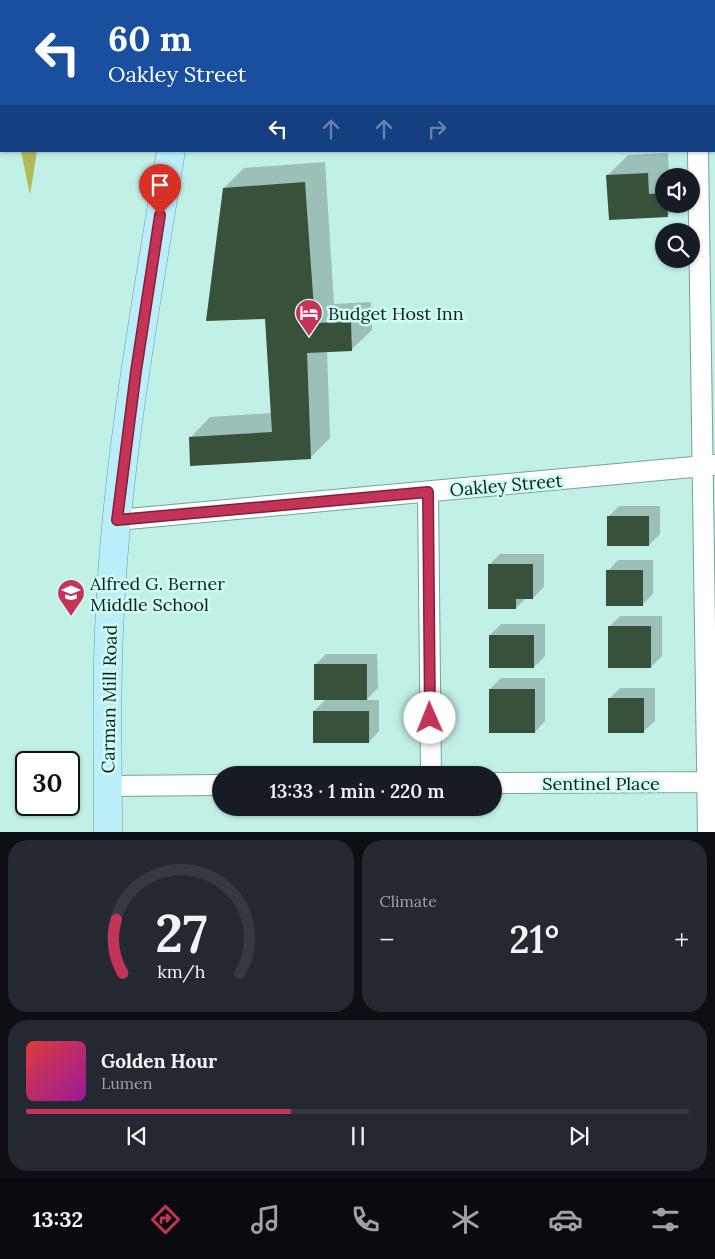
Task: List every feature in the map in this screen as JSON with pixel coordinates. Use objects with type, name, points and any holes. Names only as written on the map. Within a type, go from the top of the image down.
[{"type":"main road","name":"Carman Mill Road","points":[[108,832],[109,631],[117,520],[136,371],[170,152]]},
{"type":"street","points":[[698,152],[709,466],[711,754],[708,782],[708,832]]},
{"type":"street","name":"Oakley Street","points":[[117,520],[709,466]]},
{"type":"street","points":[[428,492],[431,766]]},
{"type":"street","name":"Sentinel Place","points":[[502,783],[708,782]]},
{"type":"street","points":[[108,786],[212,785]]},
{"type":"green space","points":[[21,152],[37,152],[30,195]]},
{"type":"building","points":[[648,173],[649,194],[655,194],[655,213],[668,213],[668,217],[609,220],[606,175]]},
{"type":"building","name":"Budget Host Inn","points":[[305,182],[315,323],[351,322],[352,351],[307,353],[311,459],[190,466],[189,437],[272,432],[265,319],[206,321],[223,188]]},
{"type":"building","points":[[607,516],[649,516],[649,546],[607,546]]},
{"type":"building","points":[[488,564],[533,564],[533,599],[516,599],[516,609],[488,609]]},
{"type":"building","points":[[606,570],[643,570],[643,606],[606,606]]},
{"type":"building","points":[[608,626],[651,626],[651,668],[608,668]]},
{"type":"building","points":[[489,635],[534,635],[534,668],[489,668]]},
{"type":"building","points":[[314,664],[367,664],[367,700],[314,700]]},
{"type":"building","points":[[489,689],[535,689],[535,733],[489,733]]},
{"type":"building","points":[[608,698],[644,698],[644,733],[608,733]]},
{"type":"building","points":[[313,711],[369,711],[369,743],[313,743]]},
{"type":"place","name":"Budget Host Inn","points":[[309,337]]},
{"type":"place","name":"Alfred G. Berner Middle School","points":[[71,617]]},
{"type":"route","points":[[160,215],[136,371],[117,520],[428,492],[430,718]]}]
